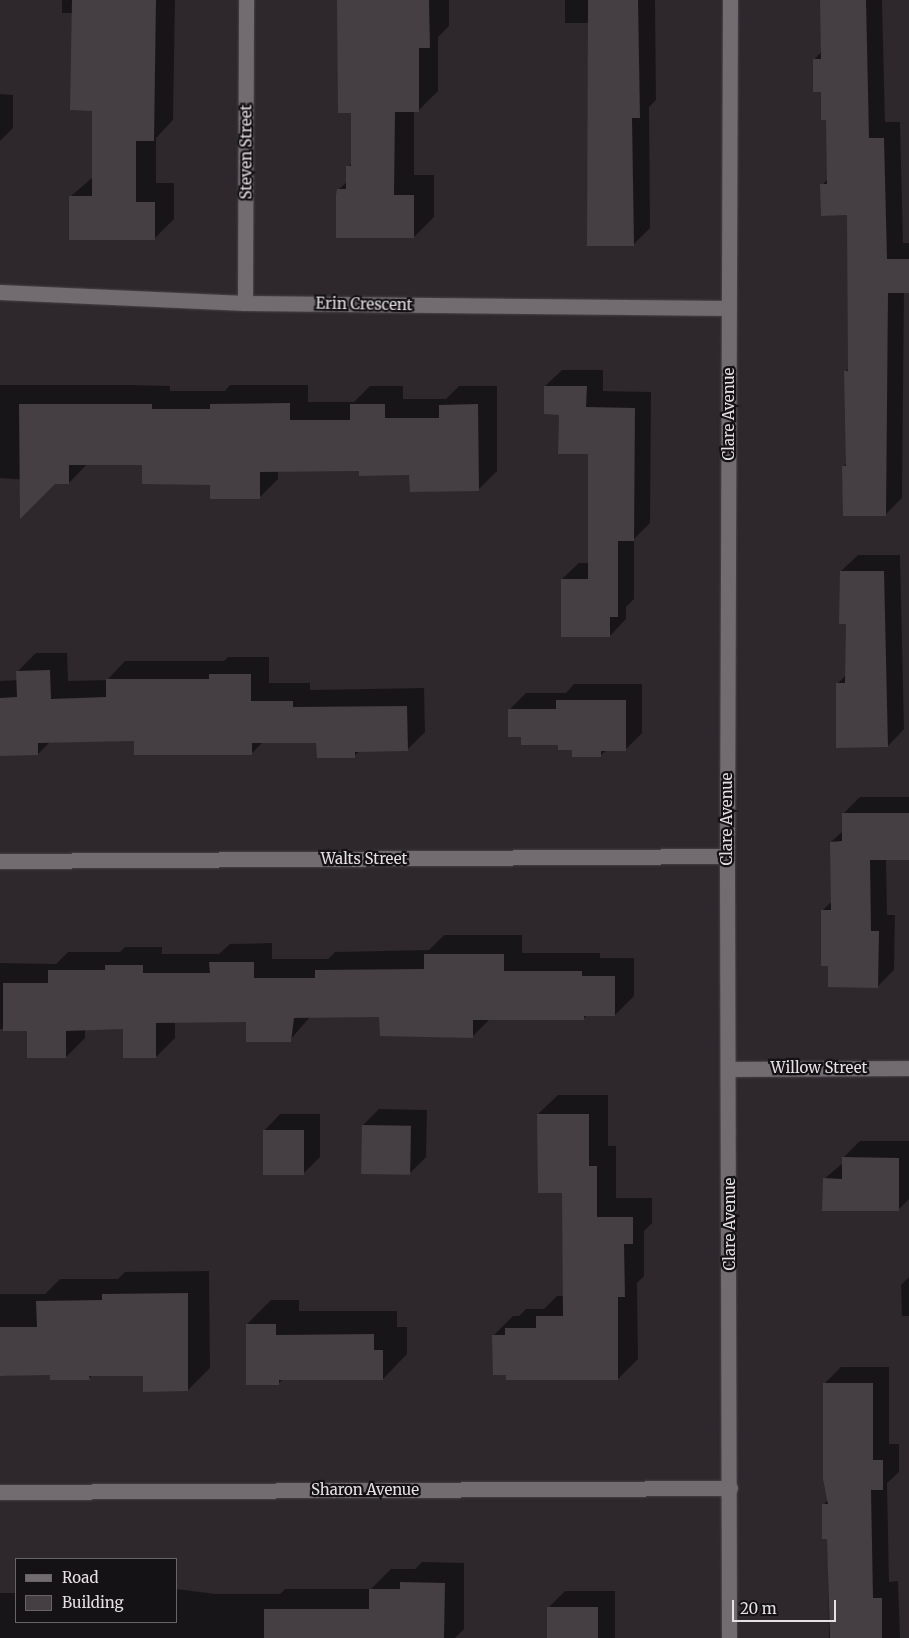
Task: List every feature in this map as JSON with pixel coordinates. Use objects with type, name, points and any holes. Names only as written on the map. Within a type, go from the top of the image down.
[{"type":"street","name":"Steven Street","points":[[245,303],[246,0]]},
{"type":"street","name":"Clare Avenue","points":[[729,1638],[730,1069],[727,856],[730,0]]},
{"type":"street","name":"Erin Crescent","points":[[0,292],[245,303],[729,308]]},
{"type":"street","name":"Walts Street","points":[[0,861],[727,856]]},
{"type":"street","name":"Willow Street","points":[[730,1069],[909,1068]]},
{"type":"street","name":"Sharon Avenue","points":[[0,1492],[730,1488]]},
{"type":"building","points":[[72,0],[156,0],[154,141],[136,141],[136,202],[155,202],[155,240],[69,240],[69,196],[92,196],[92,111],[70,110]]},
{"type":"building","points":[[337,0],[429,0],[430,48],[419,48],[419,112],[395,112],[394,195],[414,195],[414,238],[336,238],[337,189],[346,189],[346,166],[351,166],[351,113],[338,113]]},
{"type":"building","points":[[588,0],[638,0],[640,118],[632,118],[634,246],[587,246]]},
{"type":"building","points":[[820,0],[866,0],[869,138],[884,138],[887,259],[909,259],[909,293],[888,293],[886,516],[843,516],[842,466],[846,466],[844,371],[848,371],[847,215],[821,216],[820,184],[827,184],[826,120],[821,120],[821,92],[813,92],[813,59],[821,59]]},
{"type":"building","points":[[544,386],[587,386],[586,407],[635,408],[634,541],[618,541],[618,617],[610,617],[610,637],[561,637],[561,579],[588,579],[588,454],[558,454],[559,415],[544,414]]},
{"type":"building","points":[[290,403],[290,420],[350,420],[350,404],[385,404],[385,418],[439,418],[439,405],[478,404],[479,491],[410,492],[409,475],[359,476],[359,471],[260,472],[260,499],[210,499],[210,485],[142,484],[142,465],[69,465],[69,484],[55,484],[20,519],[19,404],[152,404],[152,409],[210,409],[210,404]]},
{"type":"building","points":[[840,571],[884,571],[888,747],[836,748],[836,683],[845,683],[846,624],[839,624]]},
{"type":"building","points":[[50,670],[51,699],[106,697],[106,679],[209,679],[209,674],[251,674],[251,701],[293,701],[293,707],[407,706],[408,751],[355,752],[355,758],[317,758],[316,743],[252,743],[252,755],[134,755],[134,741],[38,743],[38,755],[0,756],[0,698],[17,697],[16,671]]},
{"type":"building","points":[[556,700],[626,700],[626,751],[601,751],[601,757],[572,757],[572,750],[558,750],[558,745],[521,745],[521,737],[508,737],[508,709],[556,709]]},
{"type":"building","points":[[842,813],[909,813],[909,860],[870,860],[871,931],[879,931],[878,988],[828,987],[828,966],[821,966],[821,910],[831,910],[830,842],[842,841]]},
{"type":"building","points":[[424,954],[504,954],[504,971],[582,971],[582,976],[615,976],[615,1016],[584,1016],[584,1020],[473,1020],[473,1038],[380,1036],[379,1017],[294,1018],[291,1042],[246,1042],[246,1022],[156,1023],[156,1058],[123,1058],[123,1029],[66,1031],[66,1058],[27,1058],[27,1031],[3,1031],[3,983],[48,983],[48,970],[105,970],[105,965],[143,965],[143,973],[210,973],[209,962],[254,962],[254,978],[315,978],[315,970],[424,969]]},
{"type":"building","points":[[537,1114],[589,1114],[589,1166],[597,1166],[597,1217],[633,1217],[633,1244],[624,1244],[625,1297],[618,1297],[618,1380],[506,1380],[506,1375],[493,1375],[492,1335],[505,1335],[505,1328],[536,1328],[536,1316],[563,1316],[562,1193],[538,1193]]},
{"type":"building","points":[[362,1125],[411,1126],[410,1175],[361,1174]]},
{"type":"building","points":[[263,1130],[304,1130],[304,1175],[263,1175]]},
{"type":"building","points":[[842,1157],[899,1158],[899,1211],[822,1211],[823,1178],[842,1179]]},
{"type":"building","points":[[188,1293],[188,1391],[143,1392],[143,1376],[89,1376],[90,1380],[50,1380],[50,1375],[0,1376],[0,1327],[37,1327],[36,1301],[102,1300],[102,1294]]},
{"type":"building","points":[[246,1324],[276,1324],[276,1335],[374,1334],[374,1350],[383,1350],[383,1380],[279,1380],[279,1385],[246,1385]]},
{"type":"building","points":[[823,1383],[873,1383],[873,1460],[883,1460],[883,1490],[871,1490],[873,1598],[882,1598],[882,1638],[830,1638],[827,1539],[822,1539],[822,1504],[828,1504],[823,1479]]},
{"type":"building","points":[[400,1582],[445,1583],[444,1638],[264,1638],[264,1609],[369,1609],[369,1589],[400,1589]]},
{"type":"building","points":[[547,1607],[598,1607],[598,1638],[547,1638]]}]
